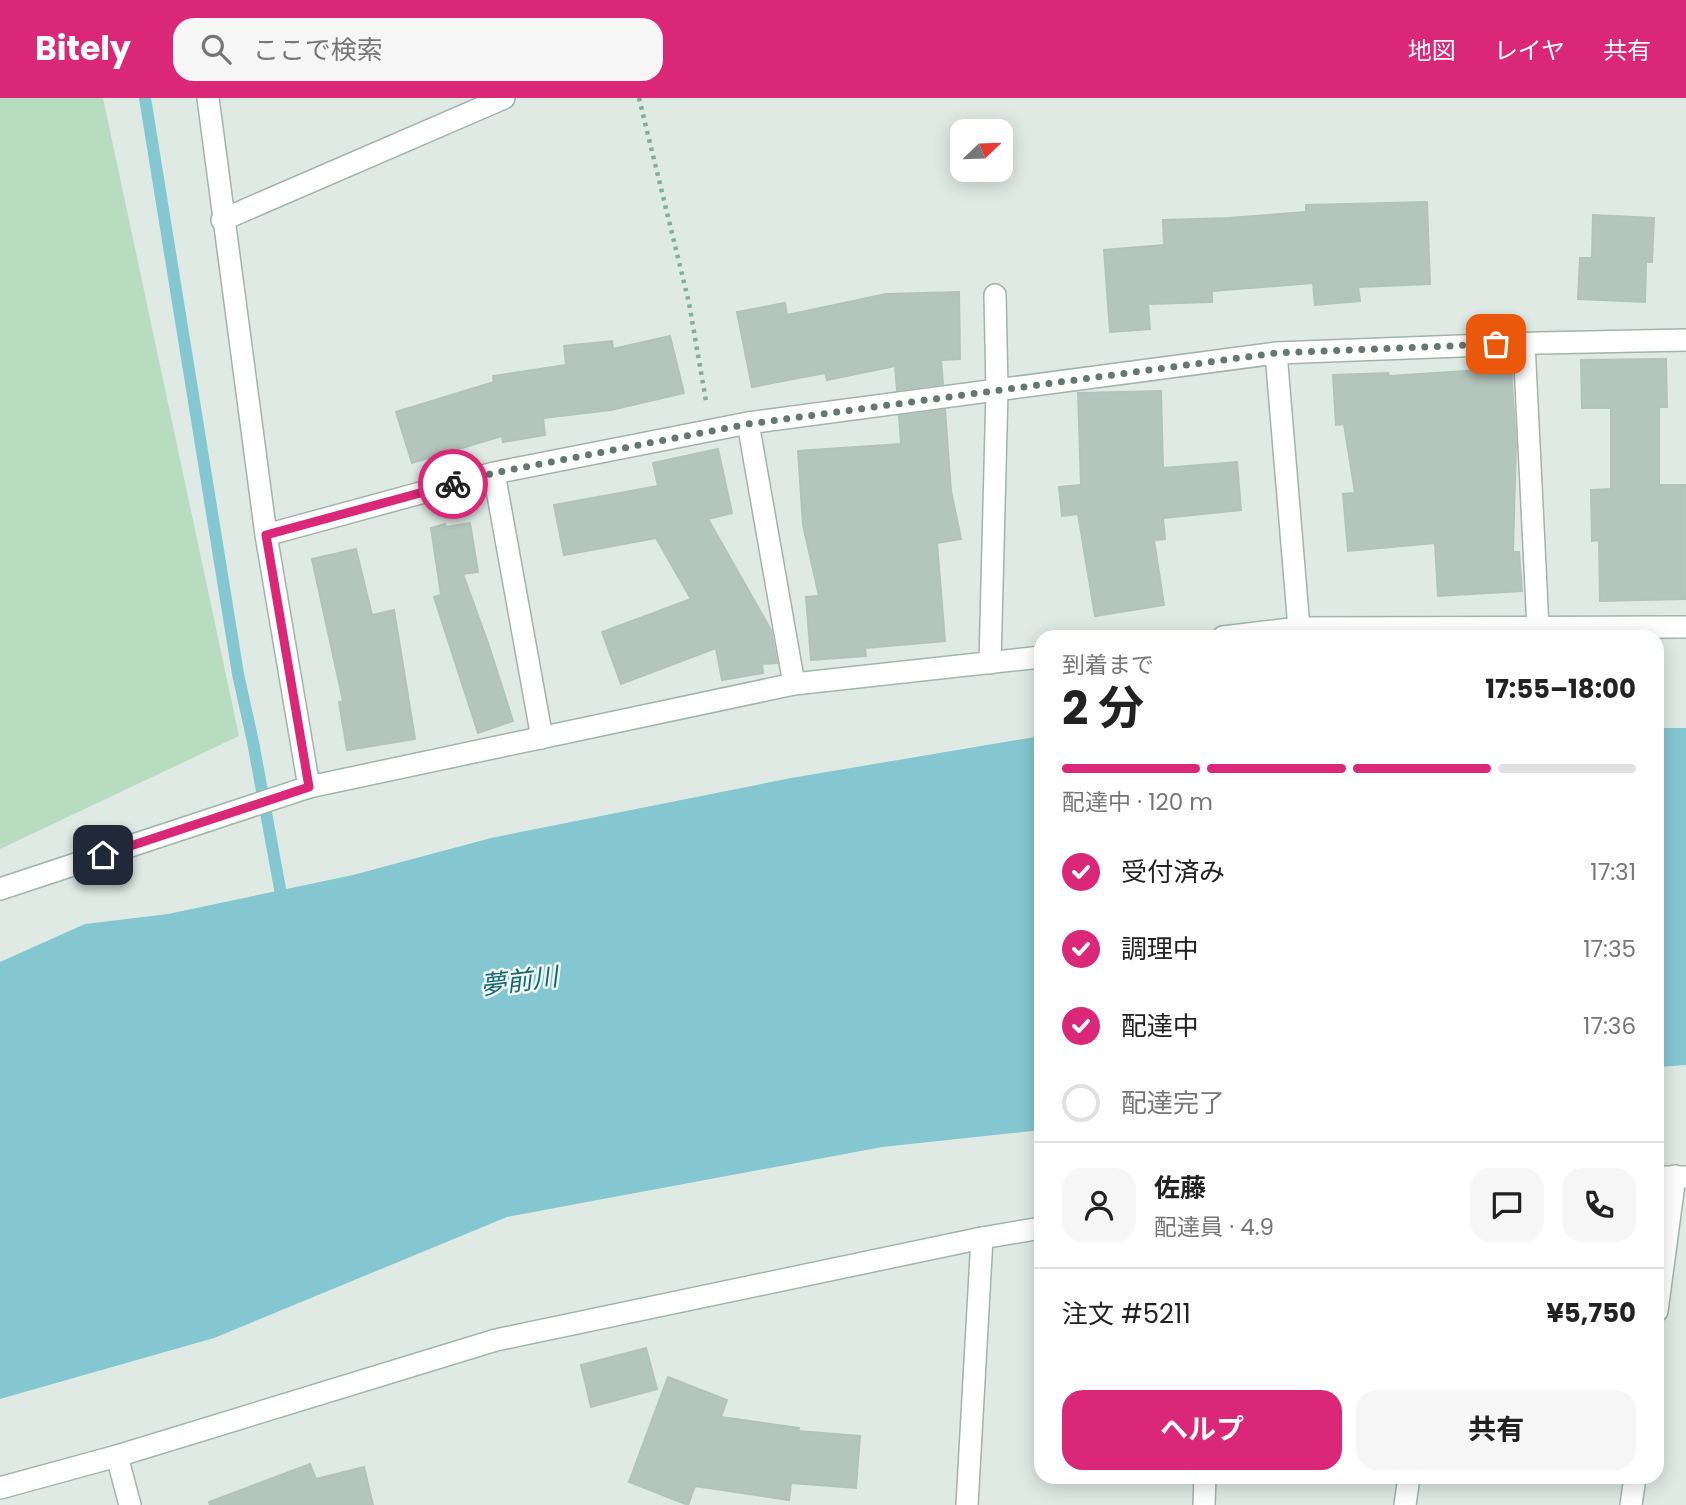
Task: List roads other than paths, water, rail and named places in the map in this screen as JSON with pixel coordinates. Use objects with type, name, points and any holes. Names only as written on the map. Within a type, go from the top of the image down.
[{"type":"street","points":[[208,98],[222,220],[266,535],[309,787]]},
{"type":"street","points":[[222,220],[504,98]]},
{"type":"street","points":[[990,663],[997,390],[995,295]]},
{"type":"street","points":[[266,535],[494,473],[748,424],[1276,353],[1524,343],[1686,340]]},
{"type":"street","points":[[1524,343],[1538,628]]},
{"type":"street","points":[[1276,353],[1299,628]]},
{"type":"street","points":[[748,424],[794,684]]},
{"type":"street","points":[[494,473],[542,738]]},
{"type":"street","points":[[1282,630],[1686,627]]},
{"type":"street","points":[[0,890],[309,787],[794,684],[1034,658]]},
{"type":"street","points":[[1664,1252],[1673,1177]]},
{"type":"street","points":[[0,1488],[117,1456],[496,1340],[1034,1229]]},
{"type":"street","points":[[967,1505],[982,1238]]},
{"type":"street","points":[[117,1456],[130,1505]]},
{"type":"street","points":[[1204,1505],[1205,1484]]},
{"type":"street","points":[[1405,1505],[1408,1484]]},
{"type":"street","points":[[1631,1505],[1634,1484]]},
{"type":"water","points":[[1664,728],[1686,728],[1686,1065],[1664,1067]]},
{"type":"water","name":"夢前川","points":[[1034,737],[1034,1131],[882,1147],[507,1217],[214,1338],[0,1399],[0,962],[85,924],[168,914],[353,875],[491,838],[791,778]]},
{"type":"waterway","points":[[145,98],[238,674],[283,905]]}]
